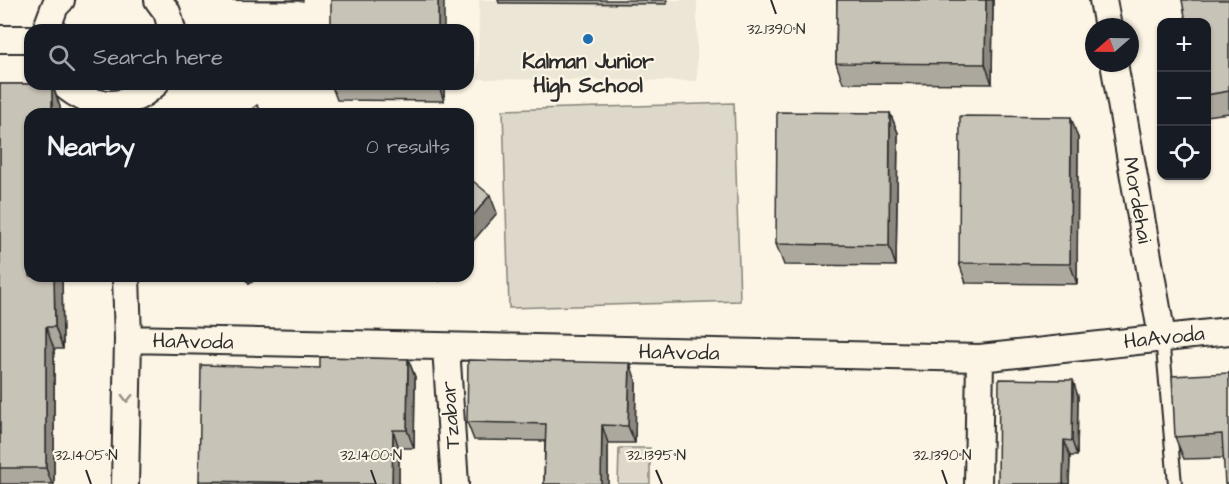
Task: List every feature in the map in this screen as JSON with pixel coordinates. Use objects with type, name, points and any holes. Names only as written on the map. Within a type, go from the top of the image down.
[{"type":"street","points":[[48,24],[55,6],[61,0]]},
{"type":"street","points":[[158,0],[170,24]]},
{"type":"street","points":[[1103,0],[1106,18]]},
{"type":"street","points":[[0,39],[24,39]]},
{"type":"street","name":"Mordehai","points":[[1116,72],[1162,337]]},
{"type":"street","points":[[70,90],[97,104],[118,108]]},
{"type":"street","points":[[124,108],[149,90]]},
{"type":"street","points":[[125,484],[128,339],[126,282]]},
{"type":"street","name":"HaAvoda","points":[[128,339],[980,358],[1229,331]]},
{"type":"street","name":"Tzabar","points":[[446,347],[455,484]]},
{"type":"street","points":[[978,484],[980,358]]},
{"type":"lane","points":[[1162,337],[1175,484]]},
{"type":"shaded area","name":"Kalman Junior High School","points":[[479,0],[697,0],[697,81],[478,79]]},
{"type":"shaded area","points":[[734,103],[740,301],[509,308],[503,110]]},
{"type":"shaded area","points":[[619,448],[650,448],[650,484],[618,484]]},
{"type":"building","points":[[331,0],[438,0],[438,24],[331,24]]},
{"type":"building","points":[[837,0],[986,0],[985,64],[836,63]]},
{"type":"building","points":[[1182,0],[1229,0],[1229,91],[1211,94],[1211,18],[1185,18]]},
{"type":"building","points":[[0,84],[24,84],[24,90],[52,90],[52,108],[24,108],[24,282],[54,282],[55,327],[46,327],[46,468],[0,468]]},
{"type":"building","points":[[777,112],[890,113],[889,246],[776,244]]},
{"type":"building","points":[[960,116],[1071,117],[1070,264],[959,263]]},
{"type":"building","points":[[474,182],[490,195],[474,215]]},
{"type":"building","points":[[320,357],[408,359],[407,430],[393,430],[392,484],[199,481],[201,365],[320,368]]},
{"type":"building","points":[[468,360],[630,363],[628,426],[602,425],[601,484],[544,484],[546,424],[467,422]]},
{"type":"building","points":[[1229,373],[1229,484],[1225,484],[1222,434],[1175,437],[1172,376]]},
{"type":"building","points":[[999,379],[1073,380],[1072,441],[1064,440],[1063,484],[998,484]]},
{"type":"place","name":"Kalman Junior High School","points":[[588,39]]}]
